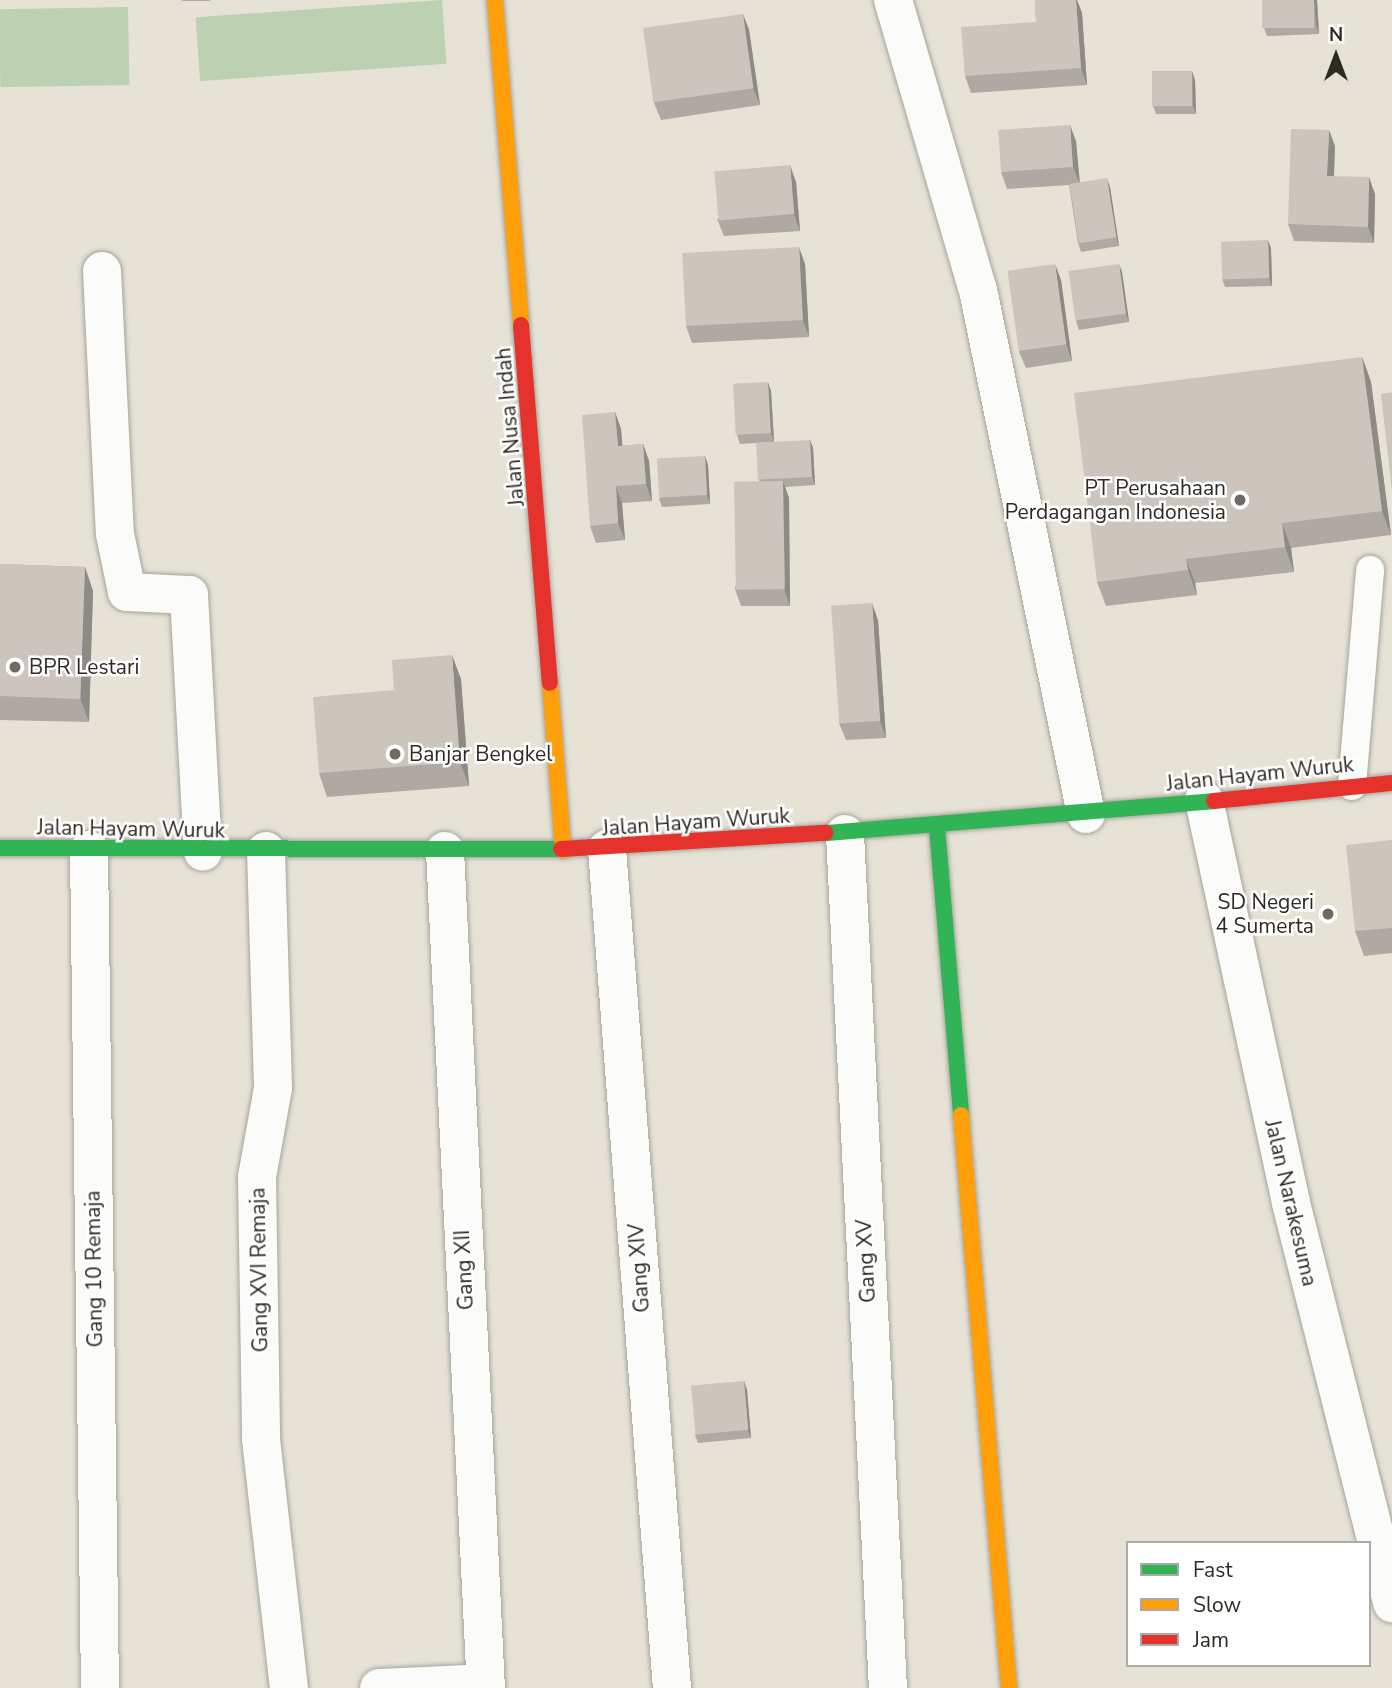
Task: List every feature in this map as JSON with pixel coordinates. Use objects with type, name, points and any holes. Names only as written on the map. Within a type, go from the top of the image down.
[{"type":"street","name":"Jalan Nusa Indah","points":[[495,0],[563,850]]},
{"type":"street","points":[[893,0],[978,290],[1086,814]]},
{"type":"street","points":[[102,271],[115,534],[127,592],[189,596],[203,852]]},
{"type":"street","name":"Jalan Hayam Wuruk","points":[[0,848],[203,852],[607,849],[937,827],[1392,783]]},
{"type":"street","name":"Jalan Narakesuma","points":[[1204,800],[1294,1216],[1392,1603]]},
{"type":"street","points":[[937,827],[1009,1688]]},
{"type":"street","name":"Gang XV","points":[[845,834],[888,1688]]},
{"type":"street","name":"Gang XIV","points":[[607,849],[672,1688]]},
{"type":"street","name":"Gang 10 Remaja","points":[[89,850],[100,1688]]},
{"type":"street","name":"Gang XVI Remaja","points":[[266,851],[273,1088],[257,1177],[261,1439],[289,1688]]},
{"type":"street","name":"Gang XII","points":[[444,851],[486,1685]]},
{"type":"street","points":[[379,1688],[486,1685]]},
{"type":"lane","points":[[1352,786],[1370,570]]},
{"type":"green space","points":[[442,0],[446,64],[200,81],[196,17]]},
{"type":"green space","points":[[128,7],[129,85],[0,87],[0,9]]},
{"type":"building","points":[[1035,0],[1076,0],[1081,68],[965,76],[961,27],[1036,22]]},
{"type":"building","points":[[1262,0],[1314,0],[1314,28],[1262,28]]},
{"type":"building","points":[[743,14],[753,88],[653,102],[643,28]]},
{"type":"building","points":[[1152,71],[1192,71],[1192,106],[1152,106]]},
{"type":"building","points":[[1070,125],[1073,167],[1001,172],[998,130]]},
{"type":"building","points":[[1291,129],[1329,130],[1327,176],[1369,177],[1368,227],[1288,224]]},
{"type":"building","points":[[790,165],[794,214],[719,220],[714,172]]},
{"type":"building","points":[[1107,178],[1116,237],[1079,243],[1069,184]]},
{"type":"building","points":[[1268,240],[1269,278],[1222,280],[1221,242]]},
{"type":"building","points":[[799,247],[803,320],[686,326],[682,253]]},
{"type":"building","points":[[1055,264],[1066,344],[1019,351],[1007,271]]},
{"type":"building","points":[[1119,264],[1126,314],[1075,321],[1068,271]]},
{"type":"building","name":"PT Perusahaan Perdagangan Indonesia","points":[[1362,357],[1382,511],[1282,523],[1285,547],[1186,559],[1188,570],[1097,582],[1074,393]]},
{"type":"building","points":[[768,382],[771,433],[736,435],[733,384]]},
{"type":"building","points":[[1392,392],[1392,491],[1381,394]]},
{"type":"building","points":[[615,412],[618,446],[643,444],[646,484],[616,486],[618,523],[590,526],[582,415]]},
{"type":"building","points":[[810,440],[812,477],[758,480],[756,443]]},
{"type":"building","points":[[705,456],[707,495],[659,497],[657,459]]},
{"type":"building","points":[[783,481],[785,589],[736,590],[734,482]]},
{"type":"building","points":[[0,564],[85,567],[80,699],[0,696]]},
{"type":"building","points":[[872,603],[880,721],[839,724],[831,606]]},
{"type":"building","name":"Banjar Bengkel","points":[[452,655],[460,762],[319,773],[313,697],[394,690],[392,660]]},
{"type":"building","points":[[1392,840],[1392,928],[1355,931],[1346,845]]},
{"type":"building","points":[[744,1381],[748,1430],[695,1434],[691,1386]]},
{"type":"traffic: fast","points":[[826,833],[1214,801]]},
{"type":"traffic: fast","points":[[937,827],[961,1115]]},
{"type":"traffic: fast","points":[[0,848],[561,849]]},
{"type":"traffic: slow","points":[[495,0],[521,325]]},
{"type":"traffic: slow","points":[[550,683],[563,850]]},
{"type":"traffic: slow","points":[[961,1115],[1009,1688]]},
{"type":"traffic: jam","points":[[521,325],[550,683]]},
{"type":"traffic: jam","points":[[1214,801],[1392,783]]},
{"type":"traffic: jam","points":[[561,849],[826,833]]},
{"type":"place","name":"PT Perusahaan Perdagangan Indonesia","points":[[1240,500]]},
{"type":"place","name":"BPR Lestari","points":[[15,667]]},
{"type":"place","name":"Banjar Bengkel","points":[[395,754]]},
{"type":"place","name":"SD Negeri 4 Sumerta","points":[[1328,914]]}]
